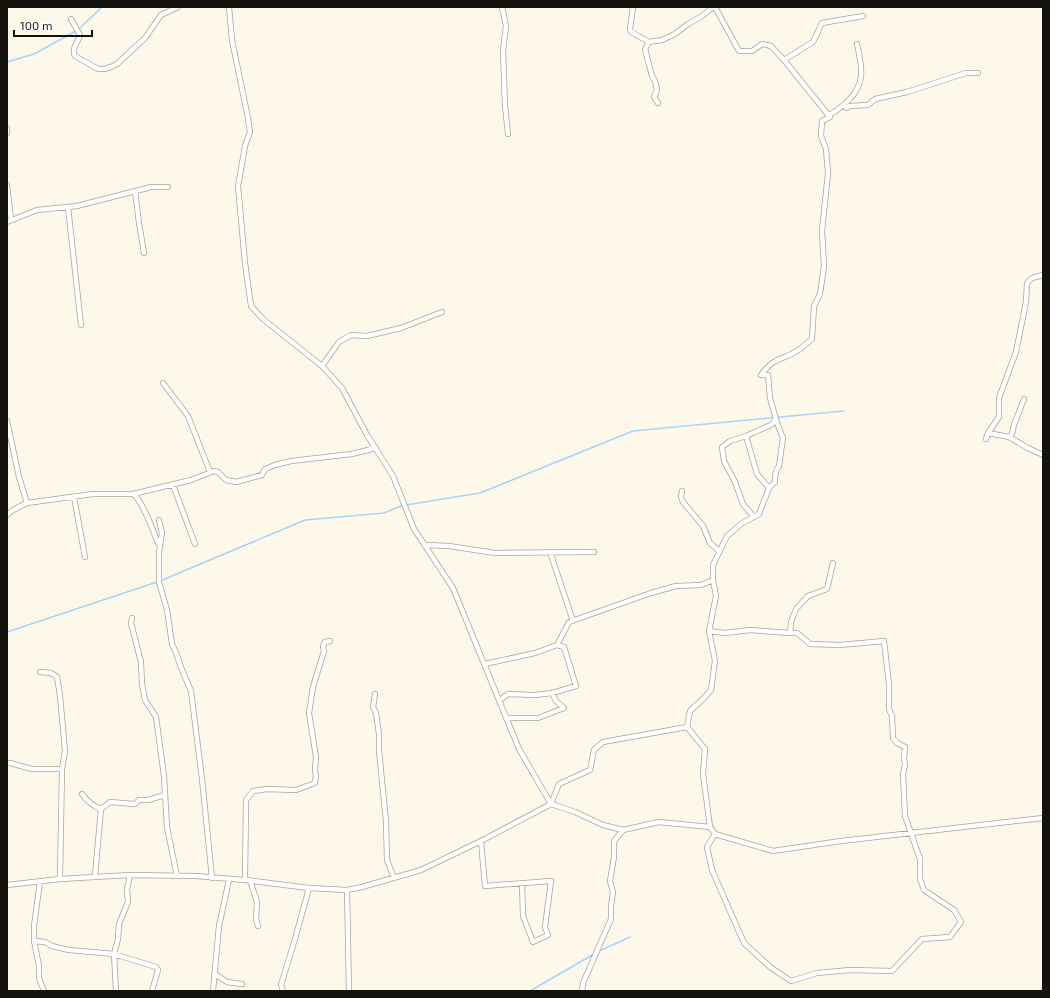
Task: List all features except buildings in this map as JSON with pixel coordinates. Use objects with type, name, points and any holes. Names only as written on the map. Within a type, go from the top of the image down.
[{"type":"street","points":[[71,20],[80,35],[74,48],[74,56],[98,69],[104,69],[117,64],[145,38],[162,15],[178,7]]},
{"type":"street","points":[[229,7],[232,40],[250,132],[245,146],[238,186],[245,263],[251,306],[263,320],[322,366],[342,388],[393,476],[414,528],[452,588],[519,748],[551,804],[575,812],[603,825],[623,830],[658,822],[710,827]]},
{"type":"street","points":[[502,7],[506,26],[503,50],[508,134]]},
{"type":"street","points":[[633,7],[630,29],[631,32],[649,42],[662,40],[675,34],[714,7],[739,51],[752,51],[762,44],[771,46],[828,115]]},
{"type":"street","points":[[784,60],[813,42],[822,23],[863,16]]},
{"type":"street","points":[[649,42],[645,50],[652,76],[655,81],[657,90],[654,97],[658,104]]},
{"type":"street","points":[[686,728],[690,710],[711,690],[715,661],[709,630],[716,596],[713,580],[713,565],[727,536],[741,524],[759,514],[769,488],[775,482],[775,474],[780,466],[783,438],[776,420],[769,392],[768,375],[761,374],[775,360],[798,351],[812,339],[814,306],[820,294],[824,266],[822,232],[828,173],[826,149],[821,136],[822,121],[830,117],[828,115],[844,106],[855,95],[858,89],[862,78],[857,44]]},
{"type":"street","points":[[844,106],[846,108],[850,106],[868,105],[875,99],[907,92],[966,73],[978,73]]},
{"type":"street","points":[[7,128],[7,133]]},
{"type":"street","points":[[7,185],[9,221],[37,210],[77,206],[150,187],[168,187]]},
{"type":"street","points":[[135,191],[144,253]]},
{"type":"street","points":[[68,207],[81,325]]},
{"type":"street","points":[[986,439],[988,433],[999,417],[999,398],[1016,352],[1026,302],[1027,283],[1032,278],[1043,275]]},
{"type":"street","points":[[322,366],[339,342],[351,335],[367,336],[400,328],[442,312]]},
{"type":"street","points":[[164,383],[188,416],[210,472]]},
{"type":"street","points":[[1009,437],[1012,434],[1024,399]]},
{"type":"street","points":[[754,517],[743,504],[735,482],[724,461],[722,447],[730,441],[771,425],[776,420]]},
{"type":"street","points":[[7,421],[19,477],[27,503]]},
{"type":"street","points":[[988,433],[1009,437],[1043,455]]},
{"type":"street","points":[[746,436],[757,474],[769,488]]},
{"type":"street","points":[[7,515],[13,510],[27,503],[74,498],[93,494],[133,494],[173,485],[200,477],[210,472],[218,472],[226,480],[236,482],[262,476],[265,469],[291,461],[352,454],[376,448]]},
{"type":"street","points":[[173,485],[195,544]]},
{"type":"street","points":[[682,491],[681,497],[683,502],[703,526],[710,543],[719,551]]},
{"type":"street","points":[[133,494],[139,499],[160,545]]},
{"type":"street","points":[[74,498],[84,557]]},
{"type":"street","points":[[159,520],[162,533],[160,545],[159,582],[167,610],[172,644],[178,655],[180,665],[191,691],[212,878]]},
{"type":"street","points":[[425,545],[449,546],[495,553],[594,552]]},
{"type":"street","points":[[550,552],[573,621]]},
{"type":"street","points":[[790,634],[790,622],[796,610],[808,596],[827,589],[833,563]]},
{"type":"street","points":[[557,645],[569,622],[650,593],[676,586],[701,586],[713,580]]},
{"type":"street","points":[[132,618],[131,623],[141,662],[142,684],[145,700],[156,717],[164,776],[167,827],[177,876]]},
{"type":"street","points":[[709,630],[725,633],[750,630],[790,634],[796,633],[810,644],[840,645],[884,642],[889,684],[889,709],[892,716],[893,738],[897,743],[905,747],[905,764],[903,774],[905,816],[920,859],[920,879],[924,890],[954,910],[961,922],[950,937],[922,939],[892,971],[850,970],[817,973],[790,981],[770,967],[744,943],[712,870],[707,847],[715,834]]},
{"type":"street","points":[[258,926],[256,919],[257,902],[248,880],[246,800],[253,791],[267,789],[296,790],[314,783],[316,776],[316,757],[309,713],[313,688],[324,651],[323,646],[325,642],[330,641]]},
{"type":"street","points":[[485,664],[535,653],[557,645],[564,647],[576,686],[552,693],[535,695],[508,694],[500,700]]},
{"type":"street","points":[[40,672],[51,673],[56,677],[60,696],[65,751],[62,769],[60,879]]},
{"type":"street","points":[[507,718],[538,718],[564,708],[556,701],[552,693]]},
{"type":"street","points":[[376,694],[373,707],[376,713],[379,734],[379,751],[386,821],[387,860],[394,878]]},
{"type":"street","points":[[7,885],[95,876],[130,875],[248,880],[309,888],[347,890],[362,887],[421,870],[481,841],[551,804],[559,784],[590,770],[594,750],[603,742],[686,728]]},
{"type":"street","points":[[686,728],[705,749],[704,774],[710,827],[715,834],[773,851],[1043,818]]},
{"type":"street","points":[[10,763],[32,769],[62,769]]},
{"type":"street","points":[[82,794],[88,802],[101,809]]},
{"type":"street","points":[[95,876],[101,809],[110,802],[136,804],[139,800],[148,800],[165,795]]},
{"type":"street","points":[[582,991],[583,983],[611,919],[613,892],[610,881],[614,857],[614,841],[623,830]]},
{"type":"street","points":[[481,841],[484,886],[522,883],[551,881],[545,927],[548,935],[533,942],[523,916],[522,883]]},
{"type":"street","points":[[116,991],[114,954],[118,939],[119,924],[128,902],[127,889],[130,875]]},
{"type":"street","points":[[213,991],[219,926],[229,880]]},
{"type":"street","points":[[40,881],[34,926],[34,941],[39,966],[39,978],[44,991]]},
{"type":"street","points":[[283,991],[281,985],[309,888]]},
{"type":"street","points":[[347,890],[349,991]]},
{"type":"street","points":[[34,941],[45,942],[52,946],[69,950],[114,954],[156,967],[158,970],[152,991]]},
{"type":"street","points":[[215,974],[226,982],[242,984]]},
{"type":"waterway","points":[[79,29],[102,7]]},
{"type":"waterway","points":[[7,62],[34,54],[76,31]]},
{"type":"waterway","points":[[406,505],[480,493],[633,431],[844,411]]},
{"type":"waterway","points":[[160,581],[305,520],[384,513],[403,505]]},
{"type":"waterway","points":[[7,632],[157,582]]},
{"type":"waterway","points":[[599,951],[630,937]]},
{"type":"waterway","points":[[530,991],[594,954]]}]
